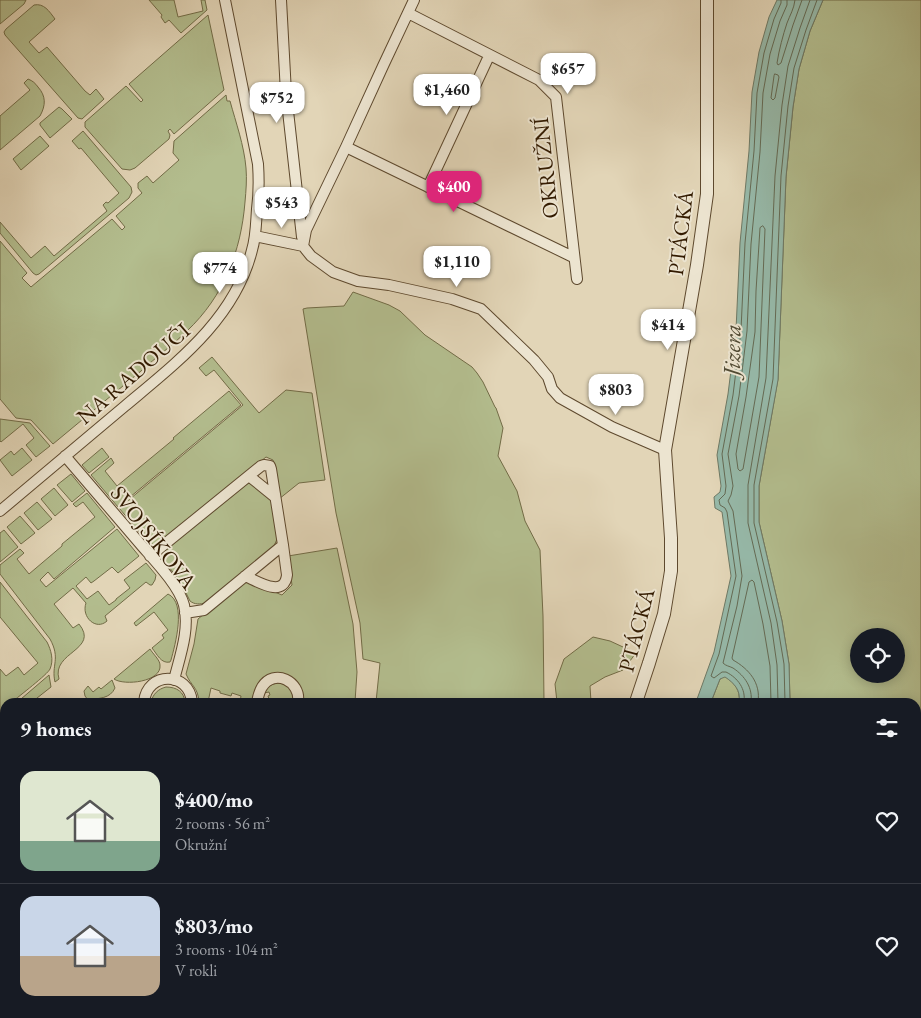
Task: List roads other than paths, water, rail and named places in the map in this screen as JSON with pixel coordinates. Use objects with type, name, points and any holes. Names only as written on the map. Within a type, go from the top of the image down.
[{"type":"street","name":"NA RADOUČI","points":[[0,511],[163,374],[197,343],[224,310],[240,284],[249,262],[255,236],[259,187],[258,164],[225,0]]},
{"type":"street","points":[[281,0],[286,93],[303,246],[311,256],[333,272],[358,281],[389,285],[452,299],[481,309],[534,360],[548,377],[552,389],[560,398],[612,428],[665,450]]},
{"type":"street","points":[[303,246],[306,230],[414,0]]},
{"type":"street","name":"PTÁCKÁ","points":[[637,698],[664,614],[671,571],[671,538],[665,450],[698,265],[707,194],[707,0]]},
{"type":"street","name":"OKRUŽNÍ","points":[[408,13],[539,80],[556,96],[577,279]]},
{"type":"street","points":[[428,187],[489,56]]},
{"type":"street","name":"OKRUŽNÍ","points":[[346,147],[573,256]]},
{"type":"street","points":[[255,236],[303,246]]},
{"type":"street","name":"SVOJSÍKOVA","points":[[65,456],[150,556],[180,595],[184,604],[186,629],[174,680]]},
{"type":"street","points":[[150,556],[261,466],[270,466],[287,575],[282,586],[274,588],[244,576]]},
{"type":"street","points":[[249,476],[275,496]]},
{"type":"street","points":[[185,613],[204,610],[283,545]]},
{"type":"street","points":[[258,698],[264,684],[271,679],[277,678],[292,684],[298,692],[298,698]]},
{"type":"street","points":[[145,698],[148,690],[155,683],[164,679],[179,681],[186,687],[191,698]]},
{"type":"water","points":[[777,0],[823,0],[810,31],[799,69],[793,107],[786,177],[778,380],[759,486],[759,522],[782,621],[789,664],[790,698],[739,698],[736,687],[725,677],[720,679],[713,698],[697,698],[714,652],[731,576],[722,512],[715,508],[714,497],[720,492],[721,486],[717,455],[728,394],[736,330],[740,243],[749,151],[752,92],[759,52],[769,17]]},
{"type":"water label","name":"Jizera","points":[[732,350]]}]
